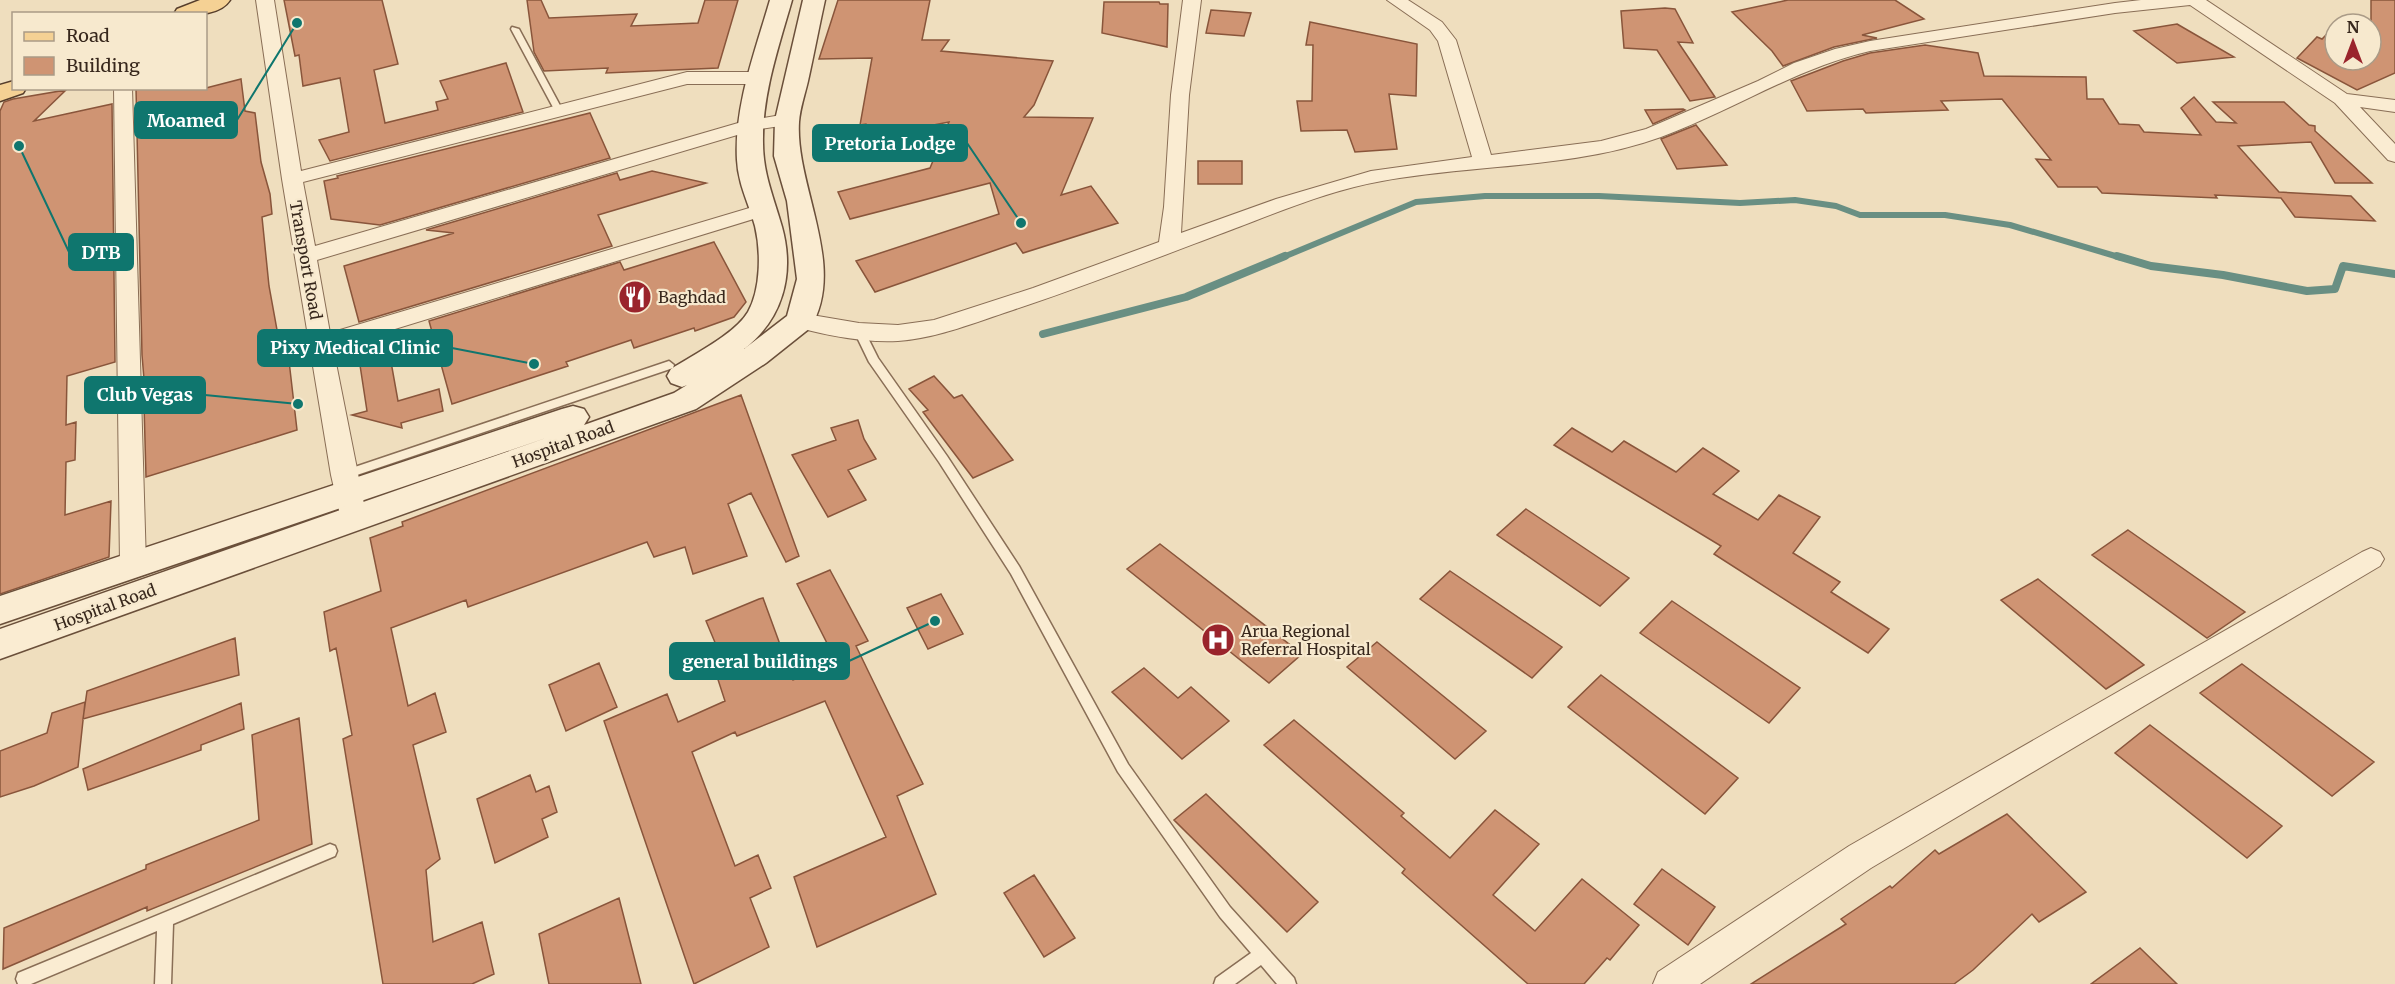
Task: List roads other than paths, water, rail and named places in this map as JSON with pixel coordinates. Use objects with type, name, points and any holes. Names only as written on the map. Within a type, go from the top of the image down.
[{"type":"main road","points":[[190,12],[219,0]]},
{"type":"main road","name":"Hospital Road","points":[[0,610],[348,496],[671,384],[735,341],[761,316],[771,282],[771,239],[750,162],[752,125],[760,78],[781,0]]},
{"type":"main road","points":[[800,321],[811,279],[800,201],[787,156],[787,120],[814,0]]},
{"type":"main road","name":"Hospital Road","points":[[0,644],[348,496],[685,401],[755,356],[800,321]]},
{"type":"street","name":"Transport Road","points":[[265,0],[292,179],[348,496]]},
{"type":"street","points":[[1169,244],[1174,207],[1180,95],[1192,0]]},
{"type":"street","points":[[1396,0],[1436,26],[1448,40],[1483,160]]},
{"type":"street","points":[[800,321],[859,331],[898,333],[936,327],[1041,293],[1283,203],[1378,176],[1483,160],[1515,159],[1602,147],[1653,132],[1835,54],[1870,46],[2115,8],[2188,0]]},
{"type":"street","points":[[2195,0],[2342,99],[2395,156]]},
{"type":"street","points":[[292,179],[687,78],[760,78]]},
{"type":"street","points":[[123,90],[133,565]]},
{"type":"street","points":[[2342,99],[2395,106]]},
{"type":"street","points":[[306,256],[752,125],[787,120]]},
{"type":"street","points":[[321,344],[763,210]]},
{"type":"street","points":[[1670,984],[1860,857],[2371,559]]},
{"type":"lane","points":[[515,29],[559,111]]},
{"type":"lane","points":[[859,331],[873,359],[943,459],[1015,570],[1122,768],[1225,912],[1288,984]]},
{"type":"lane","points":[[348,496],[669,365]]},
{"type":"lane","points":[[24,979],[330,851]]},
{"type":"lane","points":[[163,984],[165,920]]},
{"type":"lane","points":[[1222,984],[1262,956]]},
{"type":"waterway","points":[[1281,258],[1416,202],[1485,196],[1599,196],[1740,203],[1795,200],[1836,206],[1860,215],[1945,215],[2010,225],[2122,258]]},
{"type":"waterway","points":[[1043,334],[1186,297],[1285,256]]},
{"type":"waterway","points":[[2117,256],[2151,266],[2223,275],[2307,291],[2335,289],[2343,266],[2395,274]]},
{"type":"place","name":"Moamed","points":[[297,23]]},
{"type":"place","name":"DTB","points":[[19,146]]},
{"type":"place","name":"Pretoria Lodge","points":[[1021,223]]},
{"type":"place","name":"Baghdad","points":[[635,297]]},
{"type":"place","name":"Pixy Medical Clinic","points":[[534,364]]},
{"type":"place","name":"Club Vegas","points":[[298,404]]},
{"type":"place","name":"general buildings","points":[[935,621]]},
{"type":"place","name":"Arua Regional Referral Hospital","points":[[1218,640]]}]
